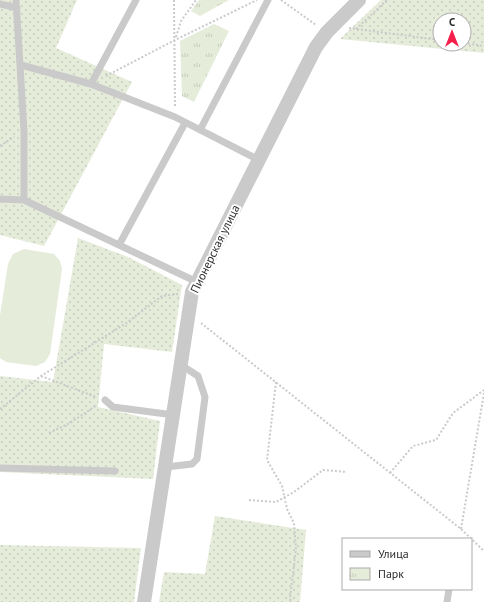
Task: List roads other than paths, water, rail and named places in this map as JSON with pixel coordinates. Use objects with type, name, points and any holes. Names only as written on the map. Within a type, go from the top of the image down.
[{"type":"street","name":"Пионерская улица","points":[[144,602],[189,313],[195,287],[316,47],[329,29],[359,0]]},
{"type":"lane","points":[[16,0],[24,131],[24,200]]},
{"type":"lane","points":[[91,84],[136,0]]},
{"type":"lane","points":[[200,130],[268,0]]},
{"type":"lane","points":[[0,4],[17,8]]},
{"type":"lane","points":[[21,65],[91,84],[185,122],[259,160]]},
{"type":"lane","points":[[119,245],[185,122]]},
{"type":"lane","points":[[0,199],[24,200],[119,245],[195,287]]},
{"type":"lane","points":[[166,467],[192,464],[197,459],[205,397],[198,376],[181,365]]},
{"type":"lane","points":[[105,400],[113,407],[174,415]]},
{"type":"lane","points":[[0,468],[115,471]]},
{"type":"lane","points":[[447,602],[449,590]]}]
